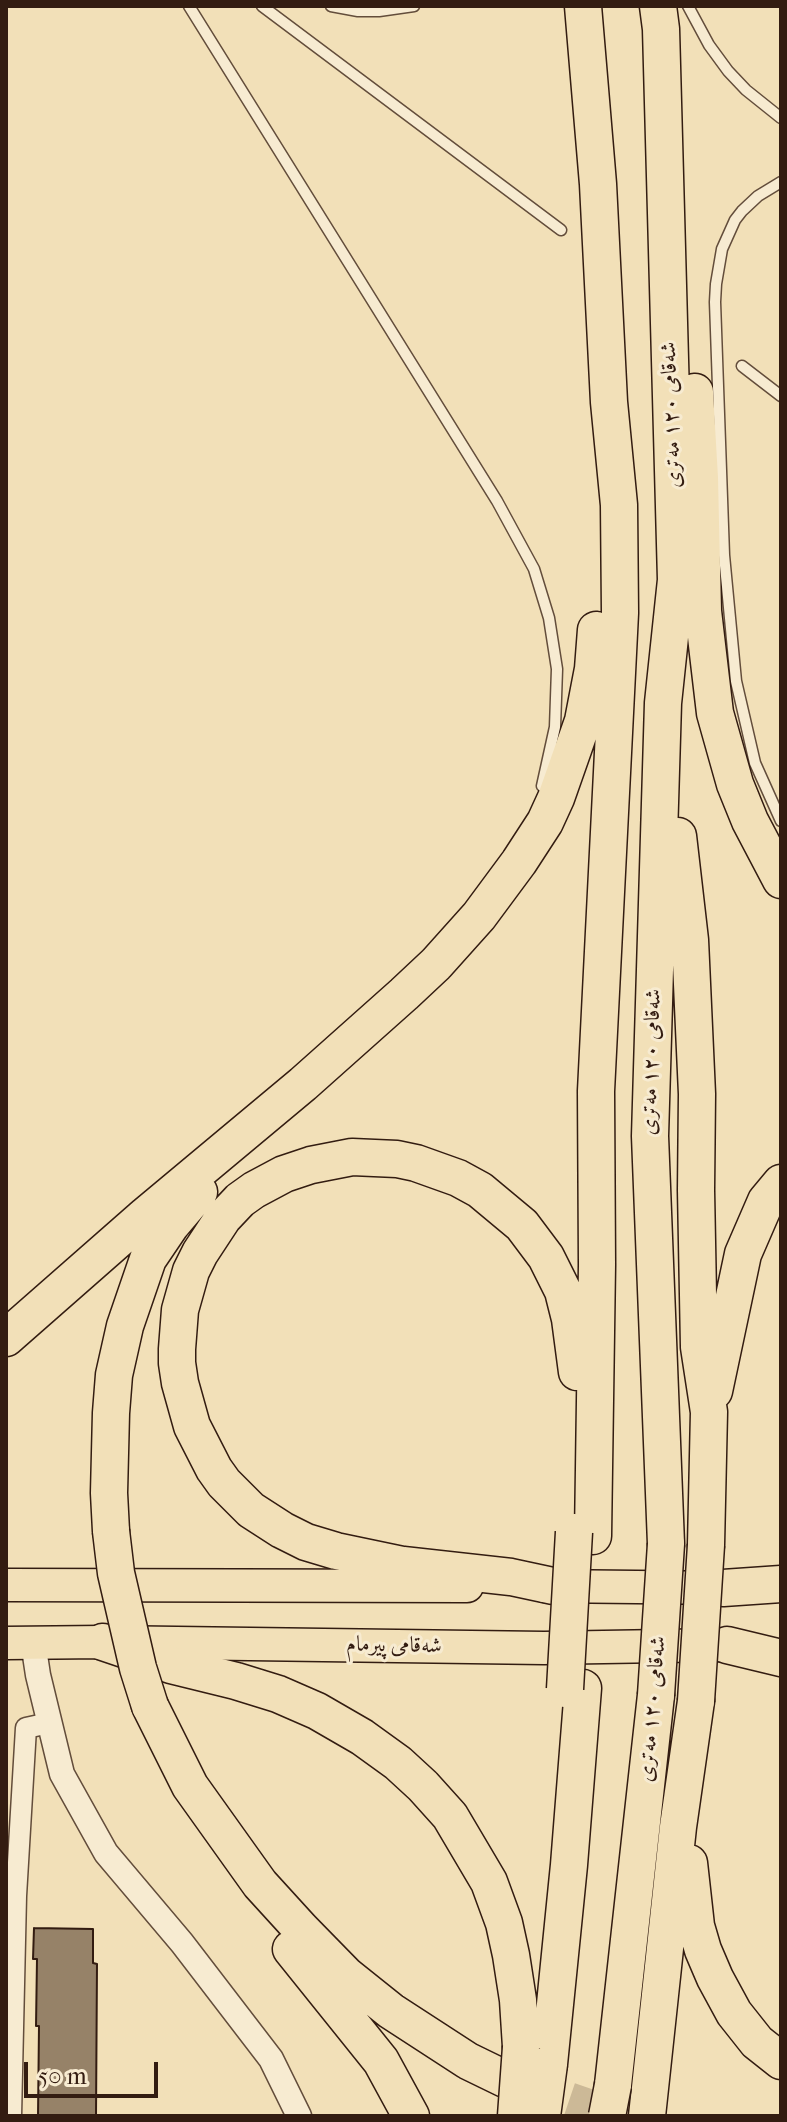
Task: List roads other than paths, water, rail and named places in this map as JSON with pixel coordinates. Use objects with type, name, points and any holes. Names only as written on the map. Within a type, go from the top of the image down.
[{"type":"highway","points":[[516,2116],[569,1865],[574,1688],[597,1265],[596,1091],[620,613],[619,505],[609,402],[598,184],[583,6]]},
{"type":"highway","points":[[660,17],[686,201],[700,478],[703,611],[715,713],[740,797],[781,880]]},
{"type":"highway","name":"شەقامی ١٢٠ مەتری","points":[[610,2100],[656,1695],[666,1544],[650,1136],[663,703],[676,580],[660,17]]},
{"type":"highway","points":[[6,1338],[436,964],[479,916],[545,822],[583,721],[593,669],[603,546],[603,444],[609,402]]},
{"type":"highway","points":[[648,2106],[678,1827],[696,1701],[706,1545],[709,1412],[699,1347],[697,1094],[690,940],[663,703]]},
{"type":"highway","points":[[253,1126],[171,1225],[148,1259],[133,1301],[114,1375],[110,1448],[111,1531],[116,1573],[138,1668],[150,1706],[190,1786],[260,1884],[346,1975],[391,2011],[468,2061],[525,2063]]},
{"type":"highway","points":[[553,1586],[511,1577],[376,1560],[306,1542],[265,1520],[224,1483],[201,1448],[192,1426],[180,1383],[177,1349],[180,1310],[191,1271],[211,1235],[240,1200],[284,1174],[311,1165],[352,1157],[397,1159],[458,1178],[480,1190],[522,1225],[554,1272],[570,1319],[578,1386],[584,1534]]},
{"type":"highway","points":[[709,1412],[743,1254],[766,1201],[781,1183]]},
{"type":"highway","points":[[6,1585],[723,1588],[781,1585]]},
{"type":"highway","name":"شەقامی پیرمام","points":[[19,1642],[544,1648],[781,1644]]},
{"type":"highway","points":[[103,1642],[171,1665],[278,1694],[317,1711],[362,1737],[423,1786],[450,1816],[473,1852],[499,1909],[511,1955],[525,2063],[542,2116]]},
{"type":"highway","points":[[727,1645],[781,1658]]},
{"type":"highway","points":[[168,1745],[194,1814],[218,1856],[381,2061],[411,2116]]},
{"type":"highway","points":[[685,1779],[690,1880],[696,1926],[703,1950],[734,2013],[757,2042],[781,2061]]},
{"type":"street","points":[[19,1642],[38,1675],[62,1774],[106,1853],[182,1943],[271,2059],[299,2116]]},
{"type":"street","points":[[11,2116],[9,2042],[14,1816],[26,1728],[49,1723]]},
{"type":"lane","points":[[189,6],[497,501],[534,569],[549,618],[557,669],[555,727],[539,795]]},
{"type":"lane","points":[[262,6],[561,230]]},
{"type":"lane","points":[[331,6],[379,11],[414,6]]},
{"type":"lane","points":[[688,6],[709,45],[728,71],[781,118]]},
{"type":"lane","points":[[781,182],[758,196],[735,220],[722,249],[715,302],[724,555],[736,681],[755,763],[781,821]]},
{"type":"lane","points":[[742,366],[781,396]]},
{"type":"lane","points":[[755,376],[781,388]]},
{"type":"lane","points":[[479,916],[528,829]]},
{"type":"tunnel","points":[[518,2083],[615,2116]]}]
